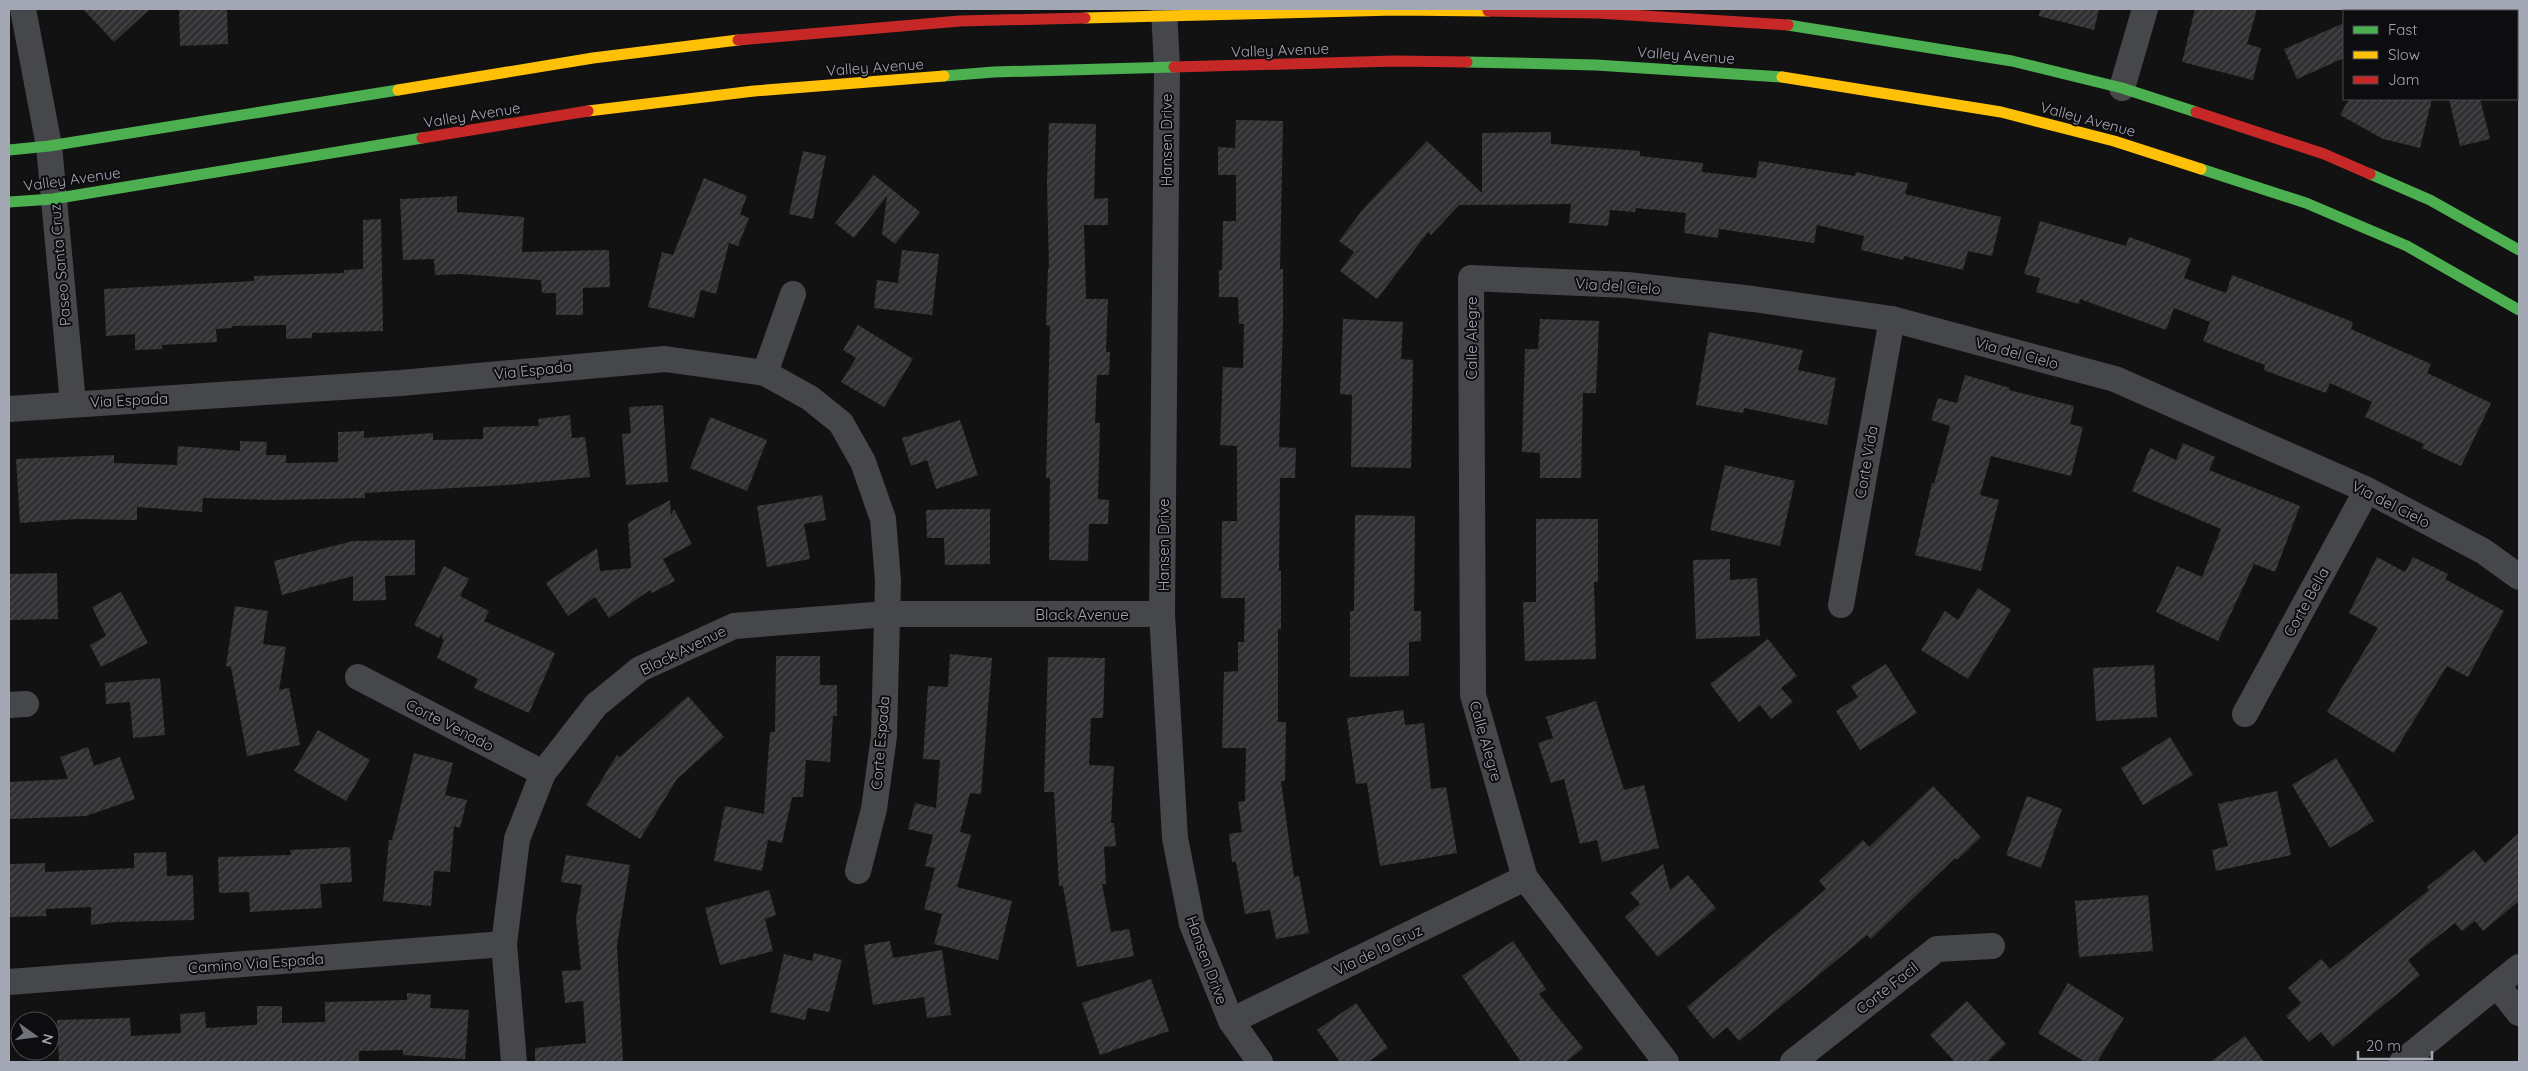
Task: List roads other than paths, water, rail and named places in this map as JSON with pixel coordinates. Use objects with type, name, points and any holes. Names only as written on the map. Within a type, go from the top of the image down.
[{"type":"main road","points":[[9,150],[49,146],[593,58],[749,39],[960,21],[1164,12],[1424,10],[1598,13],[1792,25],[2012,61],[2122,88],[2324,154],[2430,200],[2519,250]]},
{"type":"main road","name":"Valley Avenue","points":[[9,202],[53,198],[590,110],[715,96],[994,72],[1395,62],[1596,65],[1786,77],[2001,112],[2114,141],[2306,203],[2407,246],[2519,310]]},
{"type":"street","name":"Paseo Santa Cruz","points":[[23,9],[49,146],[73,403]]},
{"type":"street","points":[[2122,88],[2145,9]]},
{"type":"street","name":"Hansen Drive","points":[[1164,12],[1167,68],[1162,614],[1175,838],[1192,924],[1231,1021],[1260,1062]]},
{"type":"street","name":"Via del Cielo","points":[[1471,278],[1627,285],[1753,299],[1892,319],[2115,378],[2367,490],[2483,551],[2519,577]]},
{"type":"street","name":"Calle Alegre","points":[[1471,278],[1473,695],[1526,878],[1666,1062]]},
{"type":"street","points":[[766,373],[793,294]]},
{"type":"street","name":"Corte Vida","points":[[1841,604],[1892,319]]},
{"type":"street","name":"Via Espada","points":[[9,409],[73,403],[401,383],[665,358],[766,373],[810,398],[841,423],[863,462],[883,519],[888,581],[888,614]]},
{"type":"street","name":"Corte Bella","points":[[2245,714],[2367,490]]},
{"type":"street","name":"Black Avenue","points":[[514,1062],[504,944],[517,840],[542,773],[596,705],[640,669],[734,626],[888,614],[1162,614]]},
{"type":"street","name":"Corte Espada","points":[[858,871],[874,809],[884,736],[888,614]]},
{"type":"street","name":"Corte Venado","points":[[358,677],[542,773]]},
{"type":"street","name":"Via de la Cruz","points":[[1231,1021],[1526,878]]},
{"type":"street","name":"Camino Via Espada","points":[[9,982],[504,944]]},
{"type":"street","name":"Corte Facil","points":[[1793,1062],[1936,949],[1992,946]]},
{"type":"street","points":[[2402,1062],[2519,967]]},
{"type":"street","points":[[2497,985],[2519,1013]]}]
